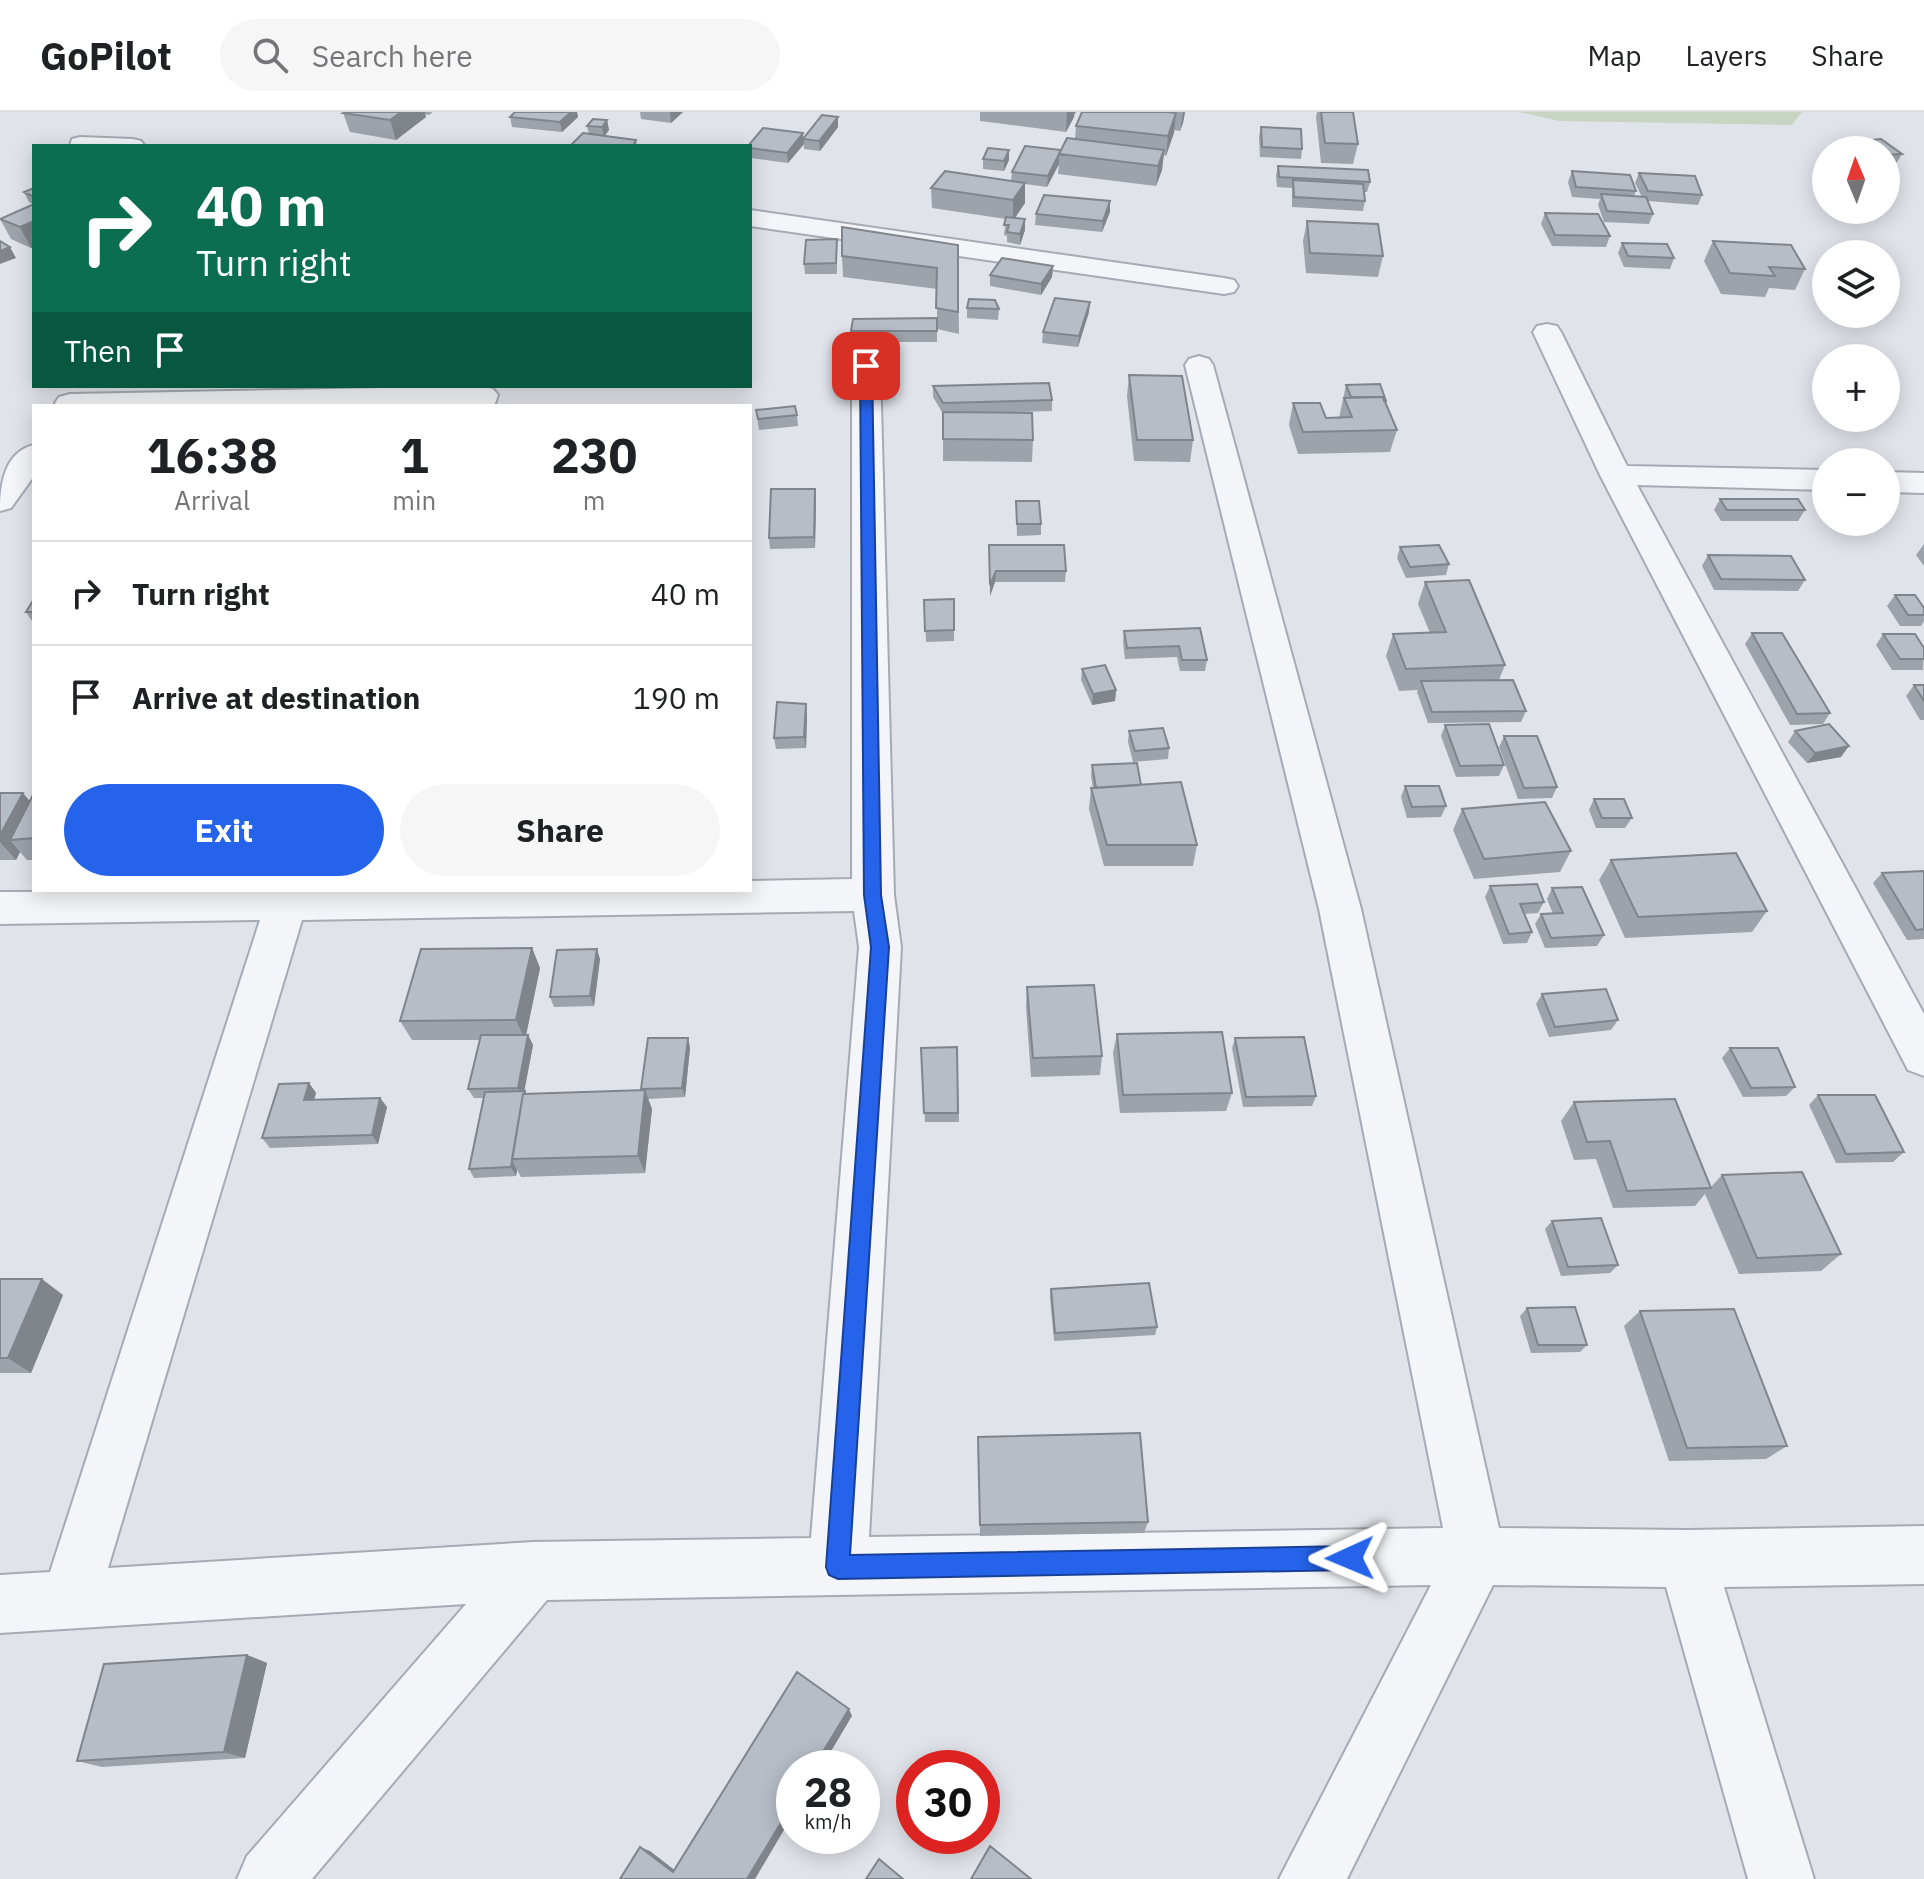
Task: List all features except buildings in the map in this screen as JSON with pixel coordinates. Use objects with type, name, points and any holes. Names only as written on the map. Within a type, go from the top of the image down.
[{"type":"street","points":[[752,218],[1224,286]]},
{"type":"street","points":[[1547,332],[1616,475],[1924,1057]]},
{"type":"street","points":[[1199,365],[1340,909],[1477,1556],[1312,1879]]},
{"type":"street","points":[[838,1567],[880,947],[873,895],[866,366]]},
{"type":"street","points":[[74,398],[396,399],[483,395],[480,404]]},
{"type":"street","points":[[0,501],[32,457]]},
{"type":"street","points":[[1616,475],[1812,480]]},
{"type":"street","points":[[1900,482],[1924,483]]},
{"type":"street","points":[[0,908],[288,896],[873,895]]},
{"type":"street","points":[[70,1599],[288,896]]},
{"type":"street","points":[[0,1604],[533,1571],[1477,1556],[1687,1559],[1924,1555]]},
{"type":"street","points":[[1687,1559],[1781,1879]]},
{"type":"street","points":[[270,1879],[533,1571]]},
{"type":"green space","points":[[1519,112],[1802,112],[1792,125],[1560,121]]},
{"type":"route","points":[[866,366],[873,895],[880,947],[838,1567],[1350,1558]]}]
